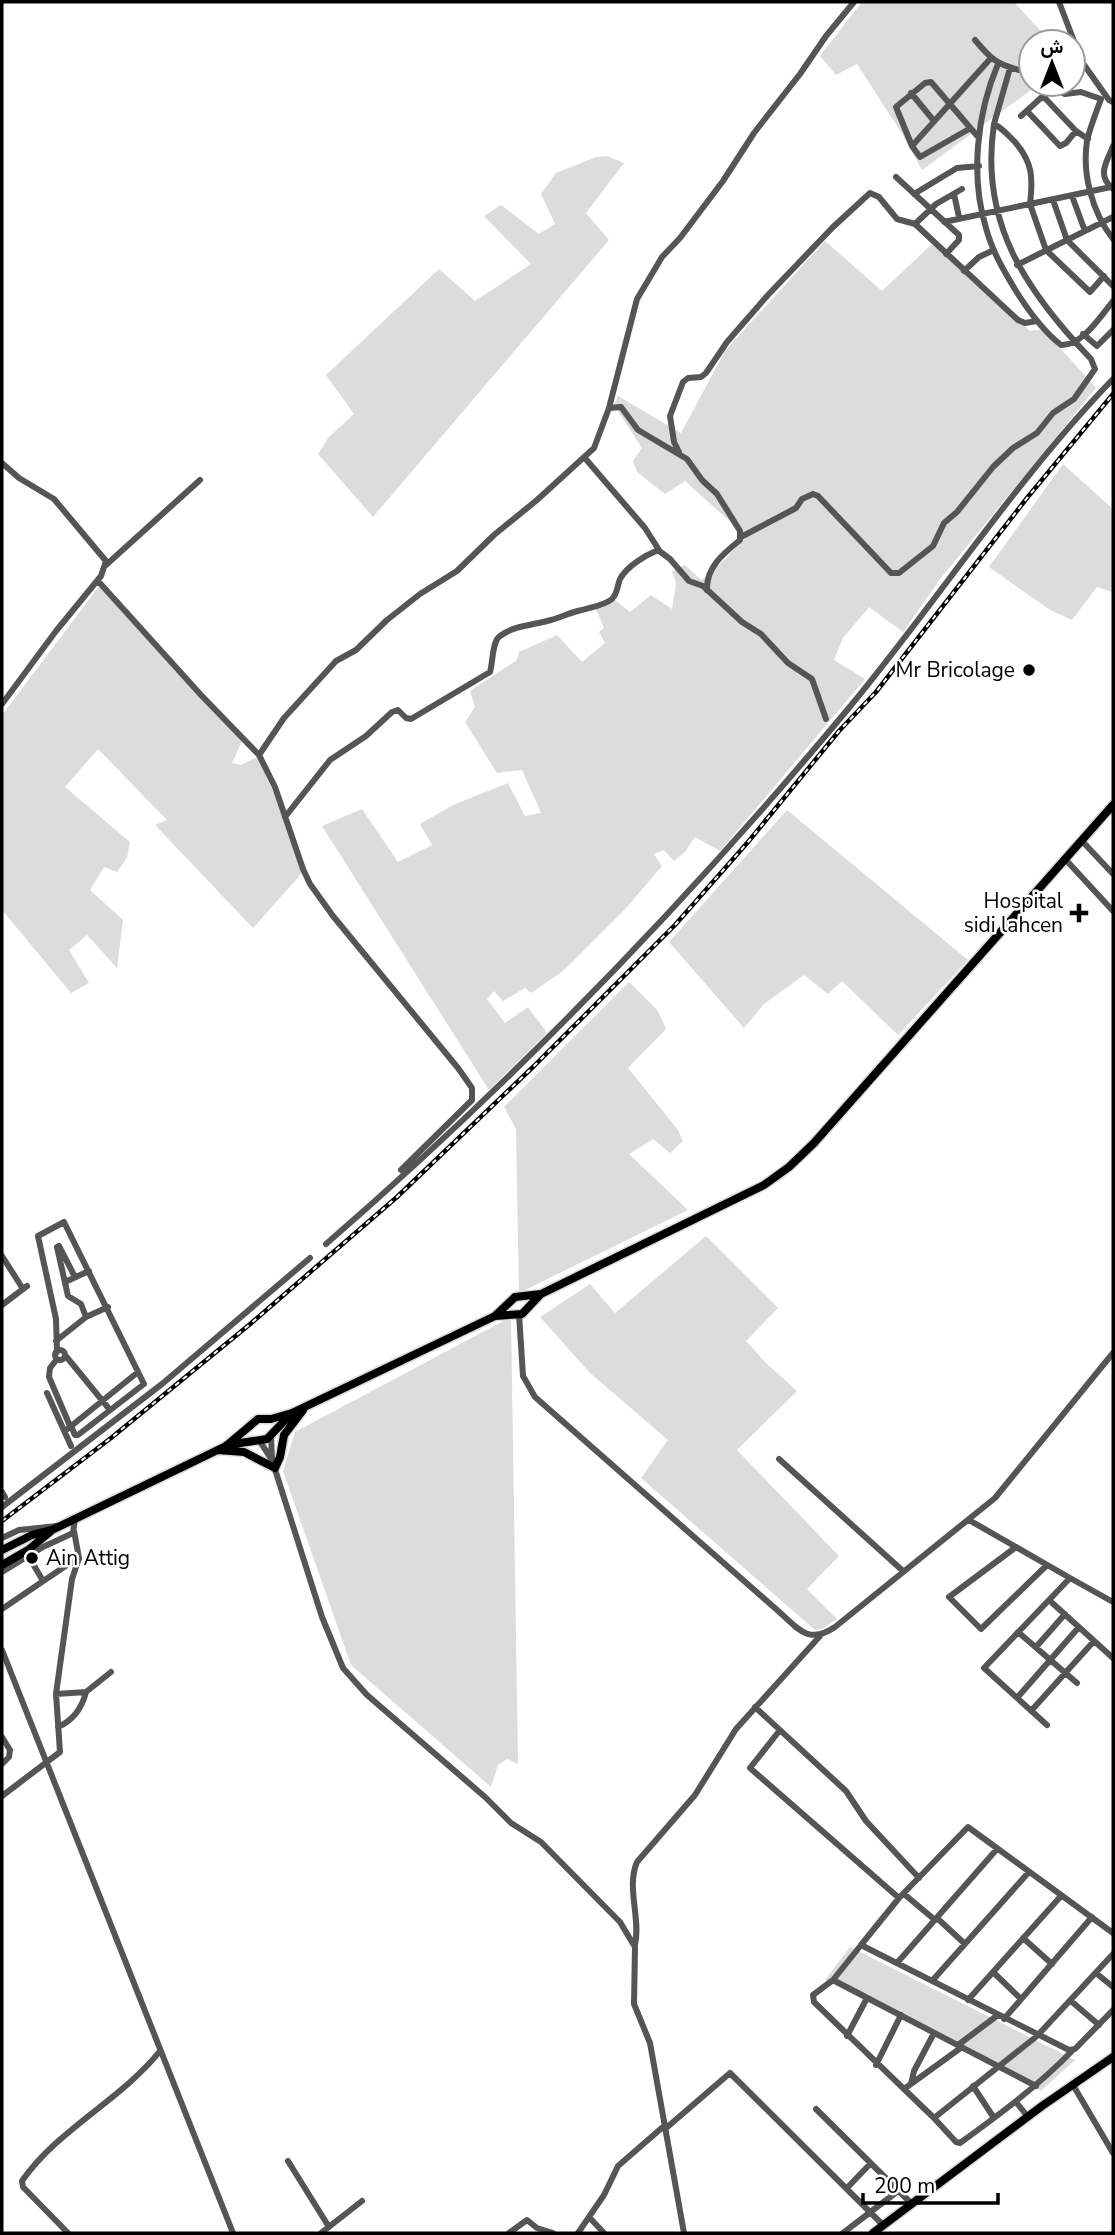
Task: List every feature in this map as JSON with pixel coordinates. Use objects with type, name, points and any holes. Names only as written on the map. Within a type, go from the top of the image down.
[{"type":"main road","points":[[525,1302],[715,1211],[771,1181],[789,1167],[814,1143],[1113,805]]},
{"type":"main road","points":[[495,1316],[515,1297],[525,1302]]},
{"type":"main road","points":[[226,1446],[256,1420],[305,1408],[495,1316],[526,1311],[525,1302]]},
{"type":"main road","points":[[510,1303],[516,1313]]},
{"type":"main road","points":[[215,1451],[244,1452],[273,1464],[280,1457],[284,1435],[305,1408]]},
{"type":"main road","points":[[2,1550],[56,1528],[226,1446],[264,1440],[292,1413]]},
{"type":"main road","points":[[266,1419],[271,1425],[271,1434]]},
{"type":"main road","points":[[251,1426],[251,1434],[258,1440]]},
{"type":"main road","points":[[2,1565],[27,1554],[56,1528]]},
{"type":"main road","points":[[17,1542],[26,1545],[27,1554]]},
{"type":"main road","points":[[873,2233],[1113,2057]]},
{"type":"street","points":[[259,755],[284,718],[336,661],[356,650],[387,620],[420,594],[457,571],[494,534],[597,444],[609,408],[636,301],[659,262],[723,181],[754,133],[826,36],[855,2]]},
{"type":"street","points":[[1059,2],[1082,62],[1113,103]]},
{"type":"street","points":[[975,40],[990,59],[1017,70]]},
{"type":"street","points":[[912,146],[990,59]]},
{"type":"street","points":[[998,64],[987,94],[979,138],[982,213],[994,250],[1013,286],[1037,321],[1061,345],[1074,341],[1083,334],[1113,301]]},
{"type":"street","points":[[707,590],[707,579],[712,568],[741,537],[796,508],[802,499],[813,494],[818,496],[891,573],[899,573],[933,546],[944,523],[957,512],[993,467],[1013,448],[1037,433],[1053,413],[1074,399],[1093,375],[1094,364],[1038,299],[1017,265],[997,210],[991,159],[994,124],[1010,68]]},
{"type":"street","points":[[969,129],[923,157],[917,156],[896,109],[911,93],[931,82],[979,138]]},
{"type":"street","points":[[911,93],[934,121]]},
{"type":"street","points":[[1087,94],[1101,99],[1088,139],[1090,192],[1102,223],[1113,239]]},
{"type":"street","points":[[1041,98],[1024,114],[1061,146],[1076,131]]},
{"type":"street","points":[[1045,98],[1076,131],[1088,139]]},
{"type":"street","points":[[994,124],[1027,156],[1031,172],[1030,204],[1046,250],[1090,292],[1104,276]]},
{"type":"street","points":[[1113,146],[1102,176],[1113,188]]},
{"type":"street","points":[[914,194],[957,168],[979,166]]},
{"type":"street","points":[[896,177],[960,238],[946,254]]},
{"type":"street","points":[[944,222],[1113,188]]},
{"type":"street","points":[[915,224],[929,209],[962,189]]},
{"type":"street","points":[[679,453],[670,416],[684,382],[688,378],[706,373],[727,342],[767,296],[865,196],[874,194],[897,219],[915,224],[1018,320],[1025,323],[1037,321]]},
{"type":"street","points":[[954,194],[959,218]]},
{"type":"street","points":[[1072,196],[1085,231]]},
{"type":"street","points":[[1054,200],[1067,240],[1113,286]]},
{"type":"street","points":[[1017,265],[1113,217]]},
{"type":"street","points":[[964,271],[979,257],[994,250]]},
{"type":"street","points":[[1083,334],[1097,346],[1113,330]]},
{"type":"street","points":[[326,1244],[436,1146],[547,1040],[625,961],[738,837],[847,710],[1053,448],[1113,379]]},
{"type":"street","points":[[609,408],[621,407],[638,430],[687,459],[702,480],[717,494],[741,537]]},
{"type":"street","points":[[668,447],[673,435]]},
{"type":"street","points":[[584,457],[645,528],[659,550],[689,581],[707,590],[742,622],[761,634],[788,663],[812,679],[826,719]]},
{"type":"street","points":[[2,463],[19,478],[54,499],[103,555],[106,565]]},
{"type":"street","points":[[2,704],[55,631],[98,581],[106,565],[200,480]]},
{"type":"street","points":[[285,817],[330,760],[366,736],[392,712],[398,710],[405,718],[411,719],[466,688],[490,672],[499,636],[530,623],[551,620],[603,604],[615,595],[624,575],[643,557],[659,550]]},
{"type":"street","points":[[98,581],[259,755],[275,787],[310,884],[473,1090],[472,1100],[401,1170]]},
{"type":"street","points":[[1083,842],[1113,874]]},
{"type":"street","points":[[1066,860],[1113,911]]},
{"type":"street","points":[[47,1393],[69,1428],[78,1435],[144,1384],[64,1222],[38,1236],[56,1319],[57,1355],[50,1368],[49,1377],[69,1428],[71,1446]]},
{"type":"street","points":[[75,1277],[59,1246],[57,1247],[68,1296],[81,1304],[86,1317]]},
{"type":"street","points":[[2,1256],[25,1287],[2,1305]]},
{"type":"street","points":[[2,1507],[169,1378],[310,1258]]},
{"type":"street","points":[[65,1282],[89,1271]]},
{"type":"street","points":[[56,1340],[86,1317],[108,1307]]},
{"type":"street","points":[[516,1313],[523,1376],[535,1397],[776,1609],[808,1635],[820,1636]]},
{"type":"street","points":[[684,2233],[650,2043],[634,2004],[637,1937],[633,1870],[695,1796],[729,1738],[820,1636],[835,1627],[969,1520],[1006,1486],[1113,1353]]},
{"type":"street","points":[[57,1355],[63,1359],[65,1354],[110,1410]]},
{"type":"street","points":[[69,1428],[138,1373]]},
{"type":"street","points":[[271,1434],[273,1464],[322,1617],[342,1668],[367,1695],[485,1797],[511,1823],[541,1842],[620,1922],[635,1947]]},
{"type":"street","points":[[258,1440],[273,1464]]},
{"type":"street","points":[[779,1459],[903,1571]]},
{"type":"street","points":[[2,1795],[61,1752],[56,1693],[72,1578],[79,1559],[74,1531],[75,1519]]},
{"type":"street","points":[[969,1520],[1113,1602]]},
{"type":"street","points":[[3,1537],[19,1530],[56,1528]]},
{"type":"street","points":[[2,1572],[27,1554],[74,1531]]},
{"type":"street","points":[[3,1537],[17,1542]]},
{"type":"street","points":[[1016,1547],[949,1597],[981,1629],[1047,1565]]},
{"type":"street","points":[[27,1554],[43,1581]]},
{"type":"street","points":[[2,1609],[79,1559]]},
{"type":"street","points":[[1047,1725],[984,1668],[1070,1578]]},
{"type":"street","points":[[1049,1600],[1113,1659]]},
{"type":"street","points":[[1036,1647],[1065,1614]]},
{"type":"street","points":[[1017,1698],[1079,1627]]},
{"type":"street","points":[[1018,1632],[1077,1683]]},
{"type":"street","points":[[1031,1711],[1094,1640]]},
{"type":"street","points":[[2,1650],[233,2233]]},
{"type":"street","points":[[58,1727],[66,1724],[82,1707],[86,1692],[111,1672]]},
{"type":"street","points":[[56,1693],[86,1692]]},
{"type":"street","points":[[755,1707],[846,1791],[866,1821],[919,1878]]},
{"type":"street","points":[[780,1730],[750,1768],[902,1896],[936,1919],[965,1944]]},
{"type":"street","points":[[2,1737],[10,1751],[9,1757],[2,1764]]},
{"type":"street","points":[[1113,1933],[968,1827],[902,1896],[833,1980],[813,1995],[813,2000],[847,2036],[876,2064],[908,2087],[958,2143],[1036,2086],[1113,2010]]},
{"type":"street","points":[[897,1964],[997,1849]]},
{"type":"street","points":[[932,1981],[1028,1873]]},
{"type":"street","points":[[968,2000],[1061,1896]]},
{"type":"street","points":[[908,2087],[1021,1999],[1092,1917]]},
{"type":"street","points":[[1023,1938],[1052,1964]]},
{"type":"street","points":[[861,1945],[1037,2036],[1072,2051]]},
{"type":"street","points":[[934,2118],[1037,2036],[1113,1954]]},
{"type":"street","points":[[993,1972],[1021,1999]]},
{"type":"street","points":[[1096,1973],[1113,1987]]},
{"type":"street","points":[[833,1980],[1036,2086]]},
{"type":"street","points":[[847,2036],[867,1998]]},
{"type":"street","points":[[1071,2001],[1099,2025]]},
{"type":"street","points":[[876,2064],[901,2015]]},
{"type":"street","points":[[908,2087],[934,2033]]},
{"type":"street","points":[[68,2233],[23,2187],[22,2181],[43,2157],[86,2118],[125,2089],[160,2051]]},
{"type":"street","points":[[578,2233],[607,2190],[618,2166],[730,2073],[884,2226]]},
{"type":"street","points":[[1073,2085],[1113,2153]]},
{"type":"street","points":[[973,2086],[994,2118]]},
{"type":"street","points":[[1016,2102],[1028,2117]]},
{"type":"street","points":[[816,2109],[912,2204]]},
{"type":"street","points":[[288,2161],[329,2227]]},
{"type":"street","points":[[847,2188],[870,2164]]},
{"type":"street","points":[[843,2233],[898,2191]]},
{"type":"street","points":[[321,2233],[362,2202]]},
{"type":"street","points":[[589,2217],[604,2233]]},
{"type":"street","points":[[509,2233],[527,2220],[537,2228],[553,2233]]},
{"type":"shaded area","points":[[862,2],[1014,2],[1038,28],[1017,28],[1017,98],[1020,98],[922,170],[857,64],[836,75],[820,56]]},
{"type":"shaded area","points":[[607,156],[624,163],[586,213],[609,240],[373,517],[318,454],[328,438],[354,414],[326,375],[439,269],[475,301],[531,264],[484,216],[501,205],[539,234],[555,224],[541,194],[556,173],[596,157]]},
{"type":"shaded area","points":[[825,241],[882,291],[933,243],[1030,331],[1043,329],[1096,388],[941,578],[903,632],[869,607],[843,638],[834,660],[865,679],[720,851],[695,837],[684,853],[674,861],[664,850],[654,854],[662,866],[627,907],[563,971],[531,993],[525,988],[503,1001],[494,991],[487,999],[505,1023],[528,1007],[547,1033],[489,1090],[322,826],[362,809],[398,862],[432,845],[420,824],[453,805],[508,783],[525,816],[541,813],[522,770],[497,773],[465,722],[475,707],[470,691],[517,660],[519,652],[557,635],[582,662],[605,643],[599,632],[604,628],[596,609],[615,600],[630,612],[651,595],[672,609],[676,583],[672,572],[685,565],[701,580],[747,537],[685,481],[665,494],[637,472],[633,461],[642,448],[614,405],[618,396],[681,433],[725,351]]},
{"type":"shaded area","points":[[1063,464],[1113,509],[1113,591],[1097,587],[1072,620],[1050,610],[989,567]]},
{"type":"shaded area","points":[[100,585],[242,741],[232,763],[241,765],[257,757],[276,797],[302,873],[253,928],[155,825],[167,820],[98,749],[65,787],[130,842],[127,858],[117,872],[104,867],[90,890],[123,920],[117,968],[87,935],[69,950],[89,983],[71,993],[2,910],[2,715]]},
{"type":"shaded area","points":[[787,810],[968,960],[898,1035],[842,981],[828,994],[804,975],[764,1004],[744,1028],[669,942]]},
{"type":"shaded area","points":[[629,982],[658,1011],[666,1029],[628,1068],[678,1130],[683,1141],[670,1153],[653,1139],[629,1154],[688,1210],[519,1293],[516,1129],[504,1107]]},
{"type":"shaded area","points":[[706,1236],[778,1308],[746,1341],[797,1391],[737,1450],[839,1556],[807,1589],[837,1619],[822,1629],[815,1630],[641,1478],[668,1440],[590,1373],[540,1317],[590,1284],[615,1313]]},
{"type":"shaded area","points":[[511,1317],[518,1764],[507,1759],[498,1765],[491,1787],[351,1665],[283,1471],[295,1432]]},
{"type":"shaded area","points":[[850,1947],[1075,2060],[1041,2091],[825,1980]]},
{"type":"railway","points":[[2,1521],[111,1438],[249,1325],[397,1197],[534,1066],[675,925],[748,842],[839,731],[876,692],[1027,498],[1113,394]]},
{"type":"place","name":"Mr Bricolage","points":[[1029,670]]},
{"type":"place","name":"Hospital sidi lahcen","points":[[1079,913]]},
{"type":"place","name":"Ain Attig","points":[[32,1558]]}]
